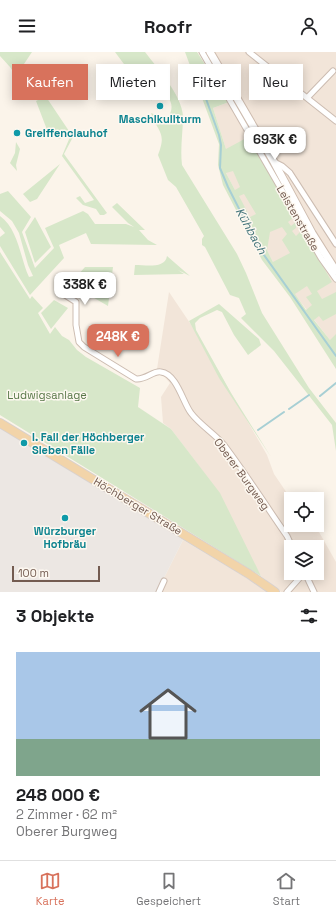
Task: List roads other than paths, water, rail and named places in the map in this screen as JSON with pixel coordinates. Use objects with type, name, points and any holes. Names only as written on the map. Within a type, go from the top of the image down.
[{"type":"main road","name":"Leistenstraße","points":[[210,52],[274,162],[312,233],[336,271]]},
{"type":"main road","name":"Höchberger Straße","points":[[0,423],[236,566],[274,592]]},
{"type":"street","name":"Leistenstraße","points":[[202,52],[321,258],[336,278]]},
{"type":"street","points":[[249,52],[336,120]]},
{"type":"street","points":[[307,98],[334,71]]},
{"type":"street","points":[[274,162],[282,166],[290,173],[336,244]]},
{"type":"street","name":"Oberer Burgweg","points":[[65,295],[76,302],[76,330],[82,345],[136,379],[142,380],[159,372],[163,372],[173,382],[184,396],[191,414],[223,444],[288,540]]},
{"type":"street","points":[[287,592],[298,580]]},
{"type":"street","points":[[308,580],[314,592]]},
{"type":"street","points":[[159,592],[164,581]]},
{"type":"waterway","name":"Kühbach","points":[[206,100],[219,135],[221,145],[220,168],[228,187],[259,248],[336,356]]},
{"type":"waterway","points":[[320,396],[336,383]]},
{"type":"waterway","points":[[289,409],[309,395]]},
{"type":"waterway","points":[[258,430],[284,412]]},
{"type":"place","name":"Maschikuliturm","points":[[160,106]]},
{"type":"place","name":"Greiffenclauhof","points":[[17,133]]},
{"type":"place","name":"I. Fall der Höchberger Sieben Fälle","points":[[24,443]]},
{"type":"place","name":"Würzburger Hofbräu","points":[[65,518]]},
{"type":"park label","name":"Ludwigsanlage","points":[[47,395]]}]
